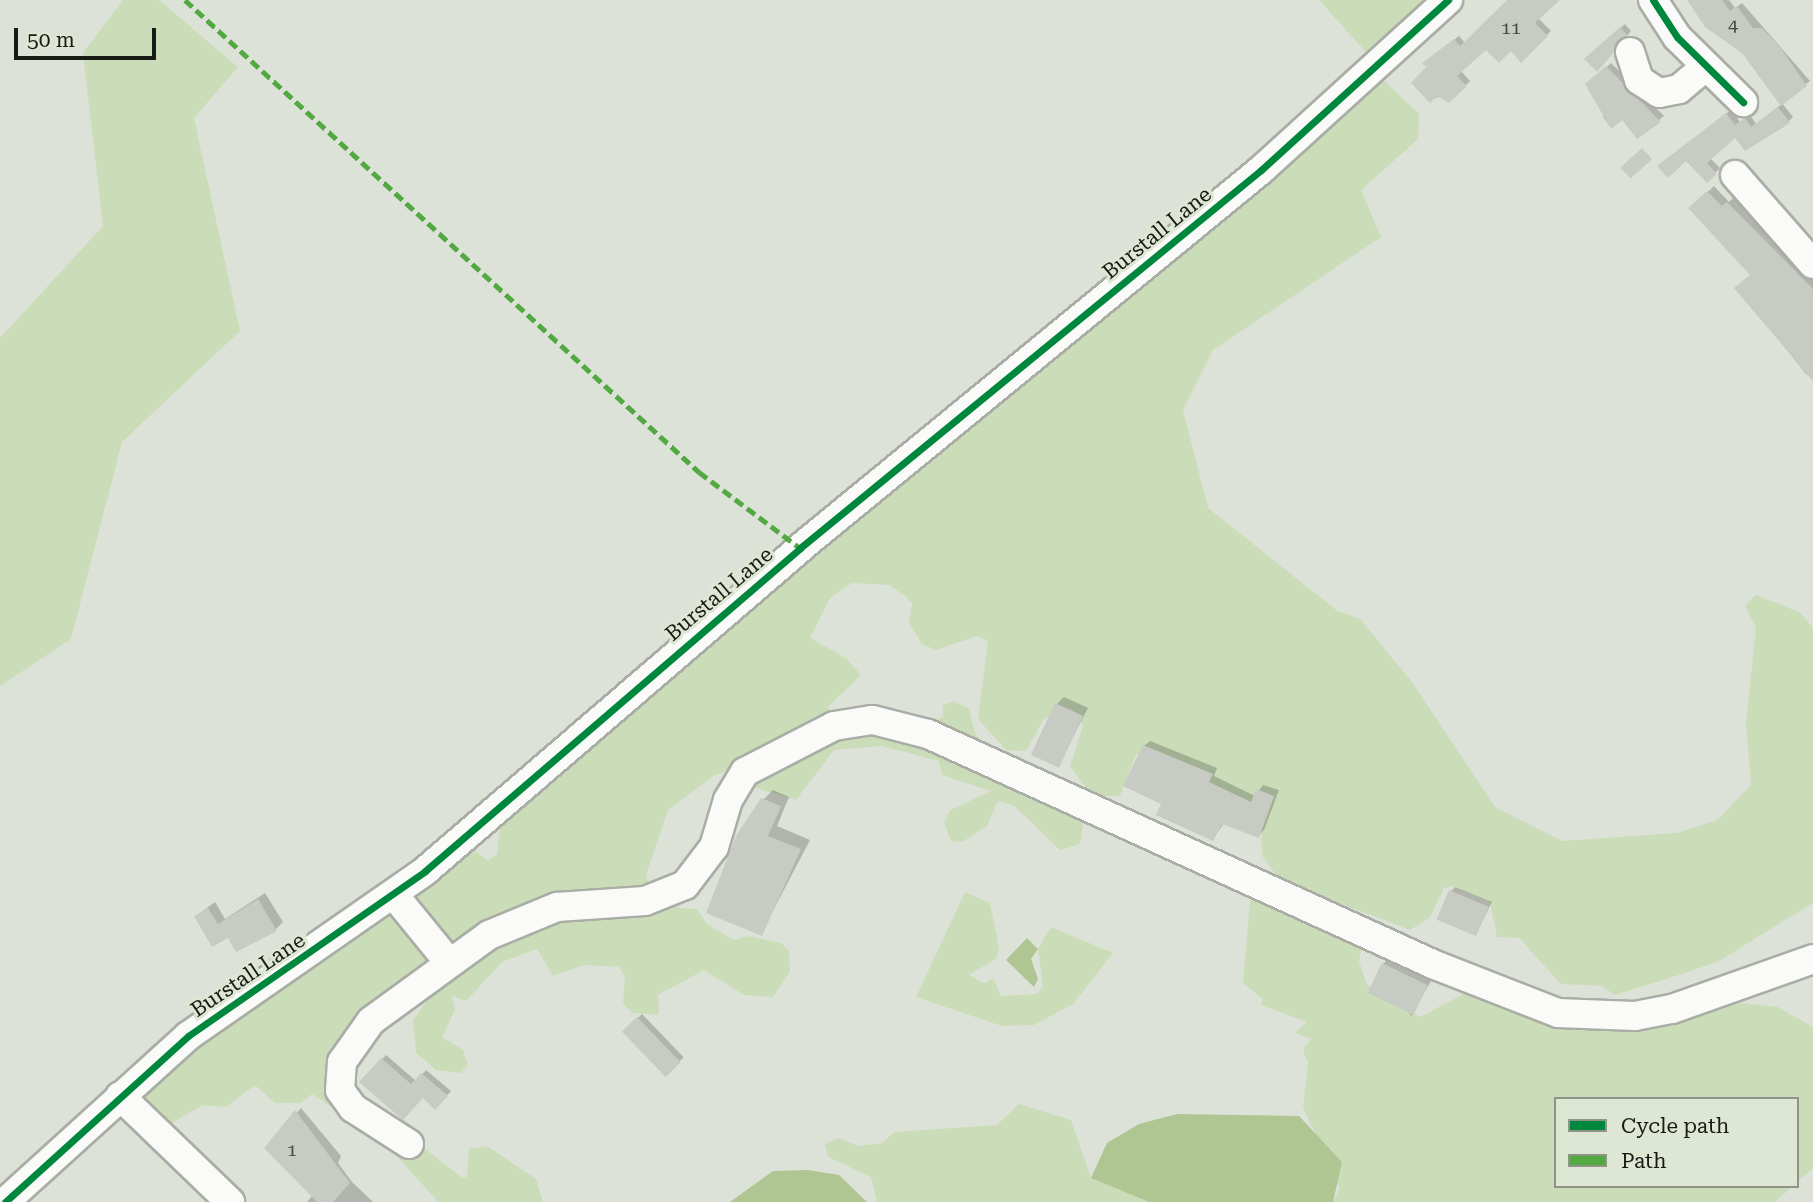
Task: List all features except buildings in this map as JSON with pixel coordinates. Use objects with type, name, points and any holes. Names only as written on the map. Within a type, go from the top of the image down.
[{"type":"street","name":"Burstall Lane","points":[[5,1202],[120,1096],[225,1009],[394,895],[800,548],[1261,170],[1448,0]]},
{"type":"street","points":[[1653,0],[1705,67],[1743,102]]},
{"type":"street","points":[[1630,52],[1640,80],[1659,93],[1679,89],[1705,67]]},
{"type":"street","points":[[1735,175],[1813,264]]},
{"type":"street","points":[[409,1144],[353,1108],[340,1090],[339,1070],[371,1021],[447,960],[557,907],[645,901],[685,886],[714,847],[728,800],[745,772],[834,726],[873,720],[928,734],[1435,965],[1558,1013],[1634,1016],[1672,1009],[1813,959]]},
{"type":"street","points":[[394,895],[447,960]]},
{"type":"street","points":[[120,1096],[230,1202]]},
{"type":"shaded area","points":[[123,0],[159,0],[238,67],[194,118],[240,331],[122,442],[71,639],[0,686],[0,338],[103,226],[83,53]]},
{"type":"shaded area","points":[[1319,0],[1437,0],[1375,62]]},
{"type":"shaded area","points":[[1384,81],[1419,114],[1418,139],[1361,190],[1381,237],[1213,350],[1183,410],[1208,508],[1336,610],[1360,619],[1412,682],[1495,807],[1562,841],[1677,833],[1717,820],[1751,785],[1746,723],[1756,628],[1745,606],[1756,595],[1801,613],[1813,628],[1813,903],[1719,961],[1685,973],[1615,995],[1602,986],[1561,984],[1519,938],[1497,937],[1490,902],[1452,886],[1444,888],[1430,917],[1410,930],[1318,895],[1314,901],[1282,883],[1262,856],[1261,819],[1136,754],[1120,796],[1092,796],[1070,766],[1083,726],[1071,708],[1044,719],[1026,751],[1006,750],[978,719],[988,641],[977,636],[936,650],[922,644],[909,623],[912,603],[905,596],[889,585],[852,583],[830,598],[810,638],[846,658],[861,675],[828,707],[831,713],[880,708],[930,723],[943,717],[943,705],[954,701],[969,709],[975,734],[997,756],[1084,816],[1080,844],[1060,850],[1013,805],[998,801],[987,826],[962,842],[951,841],[944,822],[950,810],[991,791],[942,775],[939,761],[881,746],[834,750],[796,800],[750,786],[732,769],[715,775],[668,810],[646,875],[651,889],[679,908],[697,909],[707,924],[734,940],[748,936],[781,943],[789,951],[790,972],[773,997],[744,995],[704,970],[658,995],[659,1015],[633,1013],[623,1004],[625,977],[619,967],[584,965],[553,976],[537,949],[502,962],[466,1001],[452,996],[455,1010],[442,1037],[463,1050],[468,1064],[461,1073],[436,1070],[416,1053],[413,1020],[432,994],[433,978],[343,1069],[358,1096],[461,1177],[467,1177],[469,1149],[487,1146],[536,1179],[543,1202],[438,1202],[385,1143],[312,1094],[301,1103],[275,1103],[255,1085],[226,1107],[203,1105],[170,1124],[144,1104],[152,1066],[461,839],[488,861],[497,854],[503,803],[1261,170]]},
{"type":"shaded area","points":[[965,892],[990,903],[999,948],[997,958],[969,975],[984,983],[993,978],[1001,996],[1036,994],[1043,987],[1038,949],[1051,927],[1113,953],[1073,1004],[1034,1025],[1002,1026],[916,997]]},
{"type":"shaded area","points":[[1258,892],[1364,936],[1359,961],[1367,985],[1420,1017],[1475,988],[1581,1029],[1635,1028],[1742,1003],[1778,1007],[1813,1027],[1813,1168],[1799,1180],[1799,1097],[1554,1097],[1554,1188],[1791,1188],[1775,1202],[1333,1202],[1340,1188],[1303,1107],[1308,1063],[1303,1050],[1311,1039],[1295,1033],[1307,1022],[1261,1005],[1263,999],[1243,983],[1250,901]]},
{"type":"shaded area","points":[[1027,938],[1038,949],[1031,959],[1038,979],[1034,987],[1006,960]]},
{"type":"shaded area","points":[[1019,1104],[1071,1120],[1091,1178],[1149,1202],[877,1202],[871,1177],[828,1157],[825,1144],[839,1138],[858,1146],[882,1143],[894,1132],[997,1125]]},
{"type":"shaded area","points":[[1177,1114],[1299,1116],[1342,1162],[1333,1202],[1149,1202],[1091,1178],[1107,1143],[1139,1124]]},
{"type":"shaded area","points":[[808,1170],[839,1175],[867,1202],[730,1202],[773,1171]]},
{"type":"marked path","points":[[185,0],[699,472],[800,548]]},
{"type":"cycle path","points":[[5,1202],[188,1036],[425,871],[800,548],[1261,170],[1448,0]]},
{"type":"cycle path","points":[[1653,0],[1677,37],[1743,102]]}]
